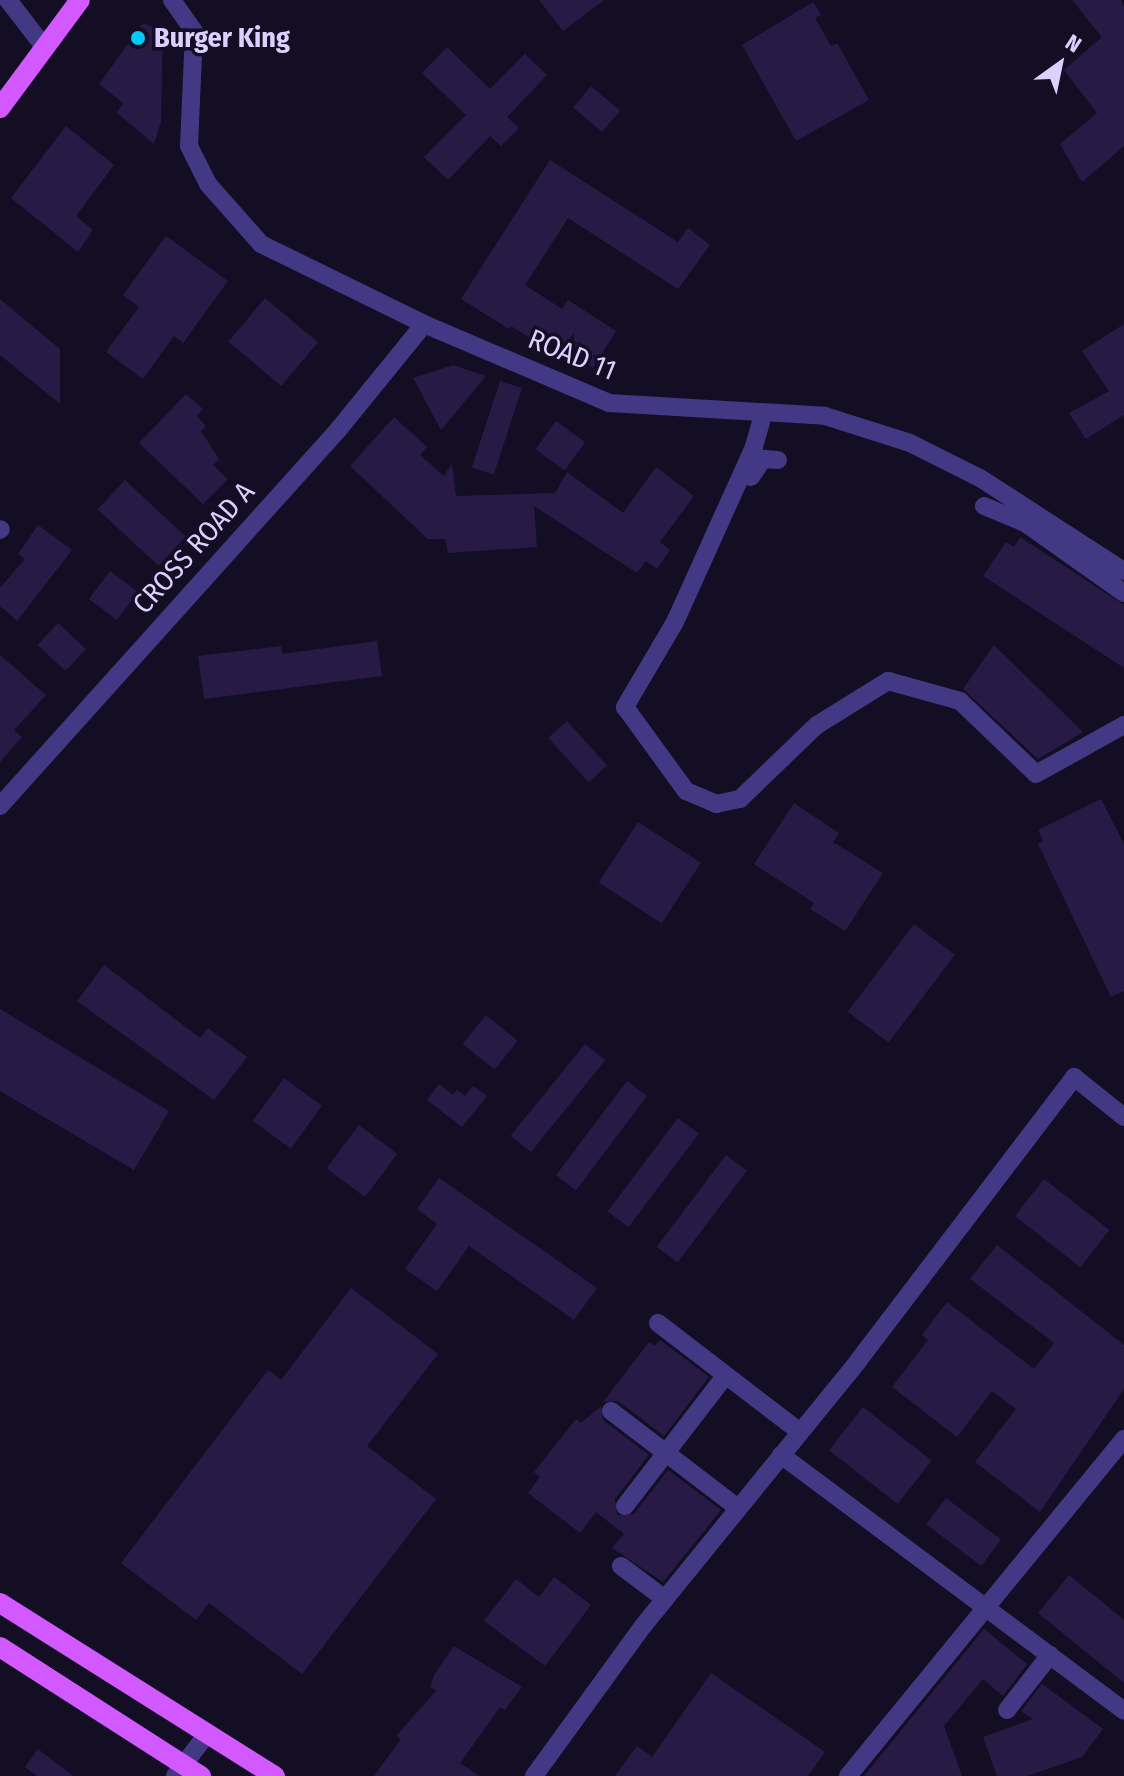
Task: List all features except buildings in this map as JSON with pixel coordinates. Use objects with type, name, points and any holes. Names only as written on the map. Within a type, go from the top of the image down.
[{"type":"main road","points":[[0,108],[80,0]]},
{"type":"main road","points":[[0,1603],[275,1776]]},
{"type":"main road","points":[[0,1647],[179,1770],[201,1776]]},
{"type":"street","points":[[8,0],[45,48]]},
{"type":"street","name":"ROAD 11","points":[[172,0],[194,32],[189,146],[208,184],[261,244],[424,324],[609,403],[763,415],[825,416],[910,443],[994,486],[1124,571]]},
{"type":"street","name":"CROSS ROAD A","points":[[0,806],[338,430],[424,324]]},
{"type":"street","points":[[763,415],[754,447],[674,624],[626,711],[682,787],[705,802],[740,799],[817,725],[888,681],[960,701],[1036,774],[1124,725]]},
{"type":"street","points":[[674,624],[682,626],[687,619],[756,465],[763,459],[778,460]]},
{"type":"street","points":[[984,506],[1025,523],[1124,593]]},
{"type":"street","points":[[534,1776],[665,1599],[800,1432],[1074,1077],[1124,1117]]},
{"type":"street","points":[[658,1323],[800,1432]]},
{"type":"street","points":[[625,1506],[726,1375]]},
{"type":"street","points":[[611,1411],[738,1508]]},
{"type":"street","points":[[848,1776],[1124,1439]]},
{"type":"street","points":[[781,1455],[1124,1711]]},
{"type":"street","points":[[621,1566],[665,1599]]},
{"type":"street","points":[[1007,1710],[1050,1655]]},
{"type":"street","points":[[179,1770],[207,1734]]},
{"type":"place","name":"Burger King","points":[[138,38]]}]
